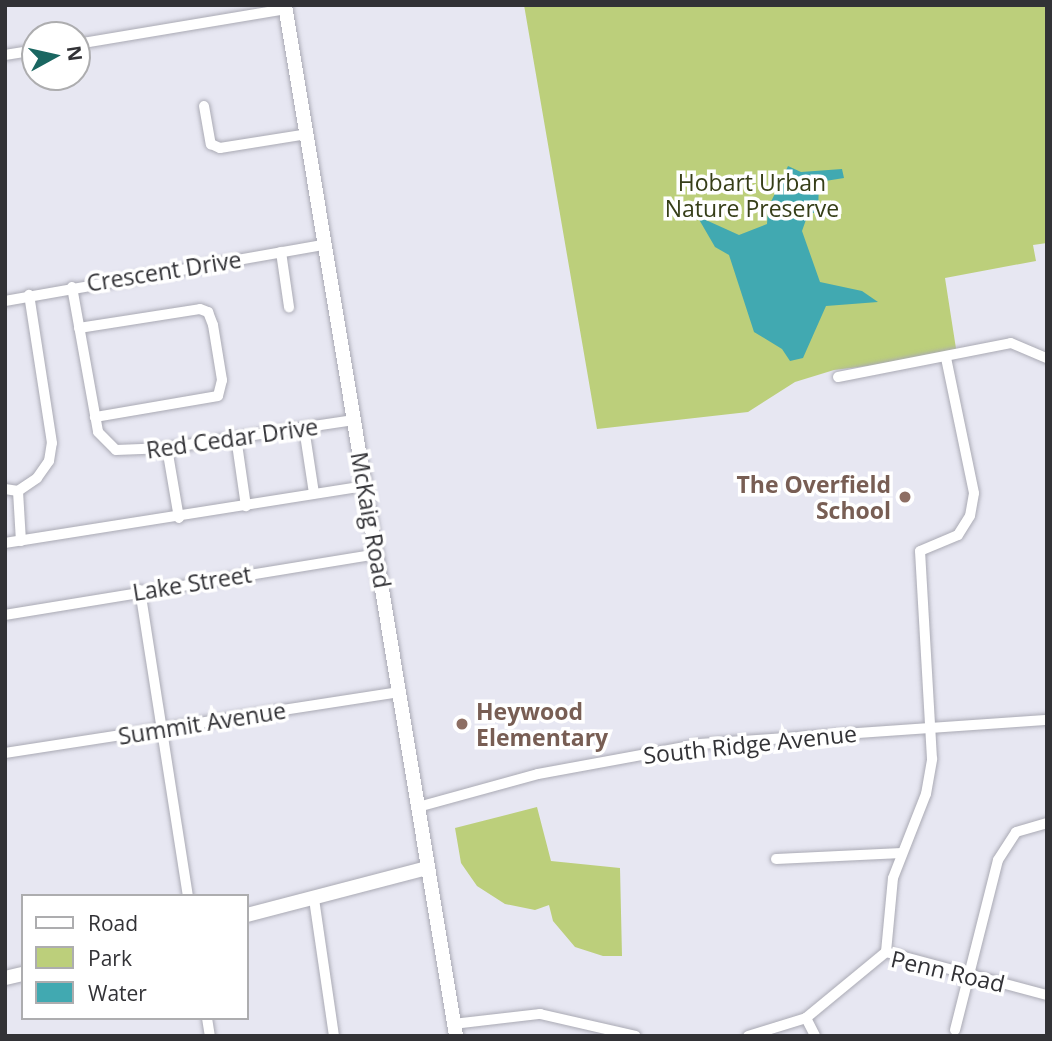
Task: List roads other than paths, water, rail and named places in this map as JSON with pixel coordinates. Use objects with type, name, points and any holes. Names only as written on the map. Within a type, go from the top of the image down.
[{"type":"street","points":[[91,42],[285,7]]},
{"type":"street","name":"McKaig Road","points":[[285,7],[455,1030]]},
{"type":"street","points":[[204,106],[211,144],[220,148],[307,134]]},
{"type":"street","name":"Crescent Drive","points":[[5,301],[72,286],[324,245]]},
{"type":"street","points":[[281,252],[289,307]]},
{"type":"street","name":"Red Cedar Drive","points":[[72,286],[98,432],[116,450],[167,449],[354,419]]},
{"type":"street","points":[[5,489],[18,491],[37,478],[49,461],[52,443],[29,295]]},
{"type":"street","points":[[79,328],[200,309],[208,312],[213,325],[222,380],[218,396],[95,417]]},
{"type":"street","points":[[838,377],[1011,344],[1047,359]]},
{"type":"street","points":[[886,952],[893,878],[926,794],[930,727],[920,551],[958,535],[970,516],[974,493],[946,358]]},
{"type":"street","points":[[304,428],[314,493]]},
{"type":"street","points":[[236,437],[246,506]]},
{"type":"street","points":[[167,449],[178,518]]},
{"type":"street","points":[[5,543],[178,518],[366,485]]},
{"type":"street","points":[[18,491],[21,541]]},
{"type":"street","name":"Lake Street","points":[[5,615],[140,590],[378,554]]},
{"type":"street","points":[[140,590],[188,894]]},
{"type":"street","name":"Summit Avenue","points":[[5,753],[399,692]]},
{"type":"street","name":"South Ridge Avenue","points":[[418,807],[538,774],[688,746],[1047,720]]},
{"type":"street","points":[[955,1030],[967,974],[1006,843],[1016,832],[1047,823]]},
{"type":"street","points":[[776,859],[902,853]]},
{"type":"street","points":[[248,915],[427,868]]},
{"type":"street","points":[[314,899],[334,1036]]},
{"type":"street","name":"Penn Road","points":[[748,1036],[806,1018],[886,952],[1047,995]]},
{"type":"street","points":[[455,1030],[526,1013],[564,1017],[602,1032],[636,1036]]},
{"type":"street","points":[[806,1018],[815,1036]]},
{"type":"water","points":[[788,166],[801,172],[842,169],[844,178],[819,182],[818,212],[808,214],[802,231],[820,282],[862,291],[878,302],[826,306],[803,358],[790,361],[782,349],[754,332],[729,255],[715,247],[697,216],[739,235],[767,224],[768,208]]},
{"type":"place","name":"The Overfield School","points":[[905,497]]},
{"type":"place","name":"Heywood Elementary","points":[[462,724]]},
{"type":"park label","name":"Hobart Urban Nature Preserve","points":[[752,195]]}]
